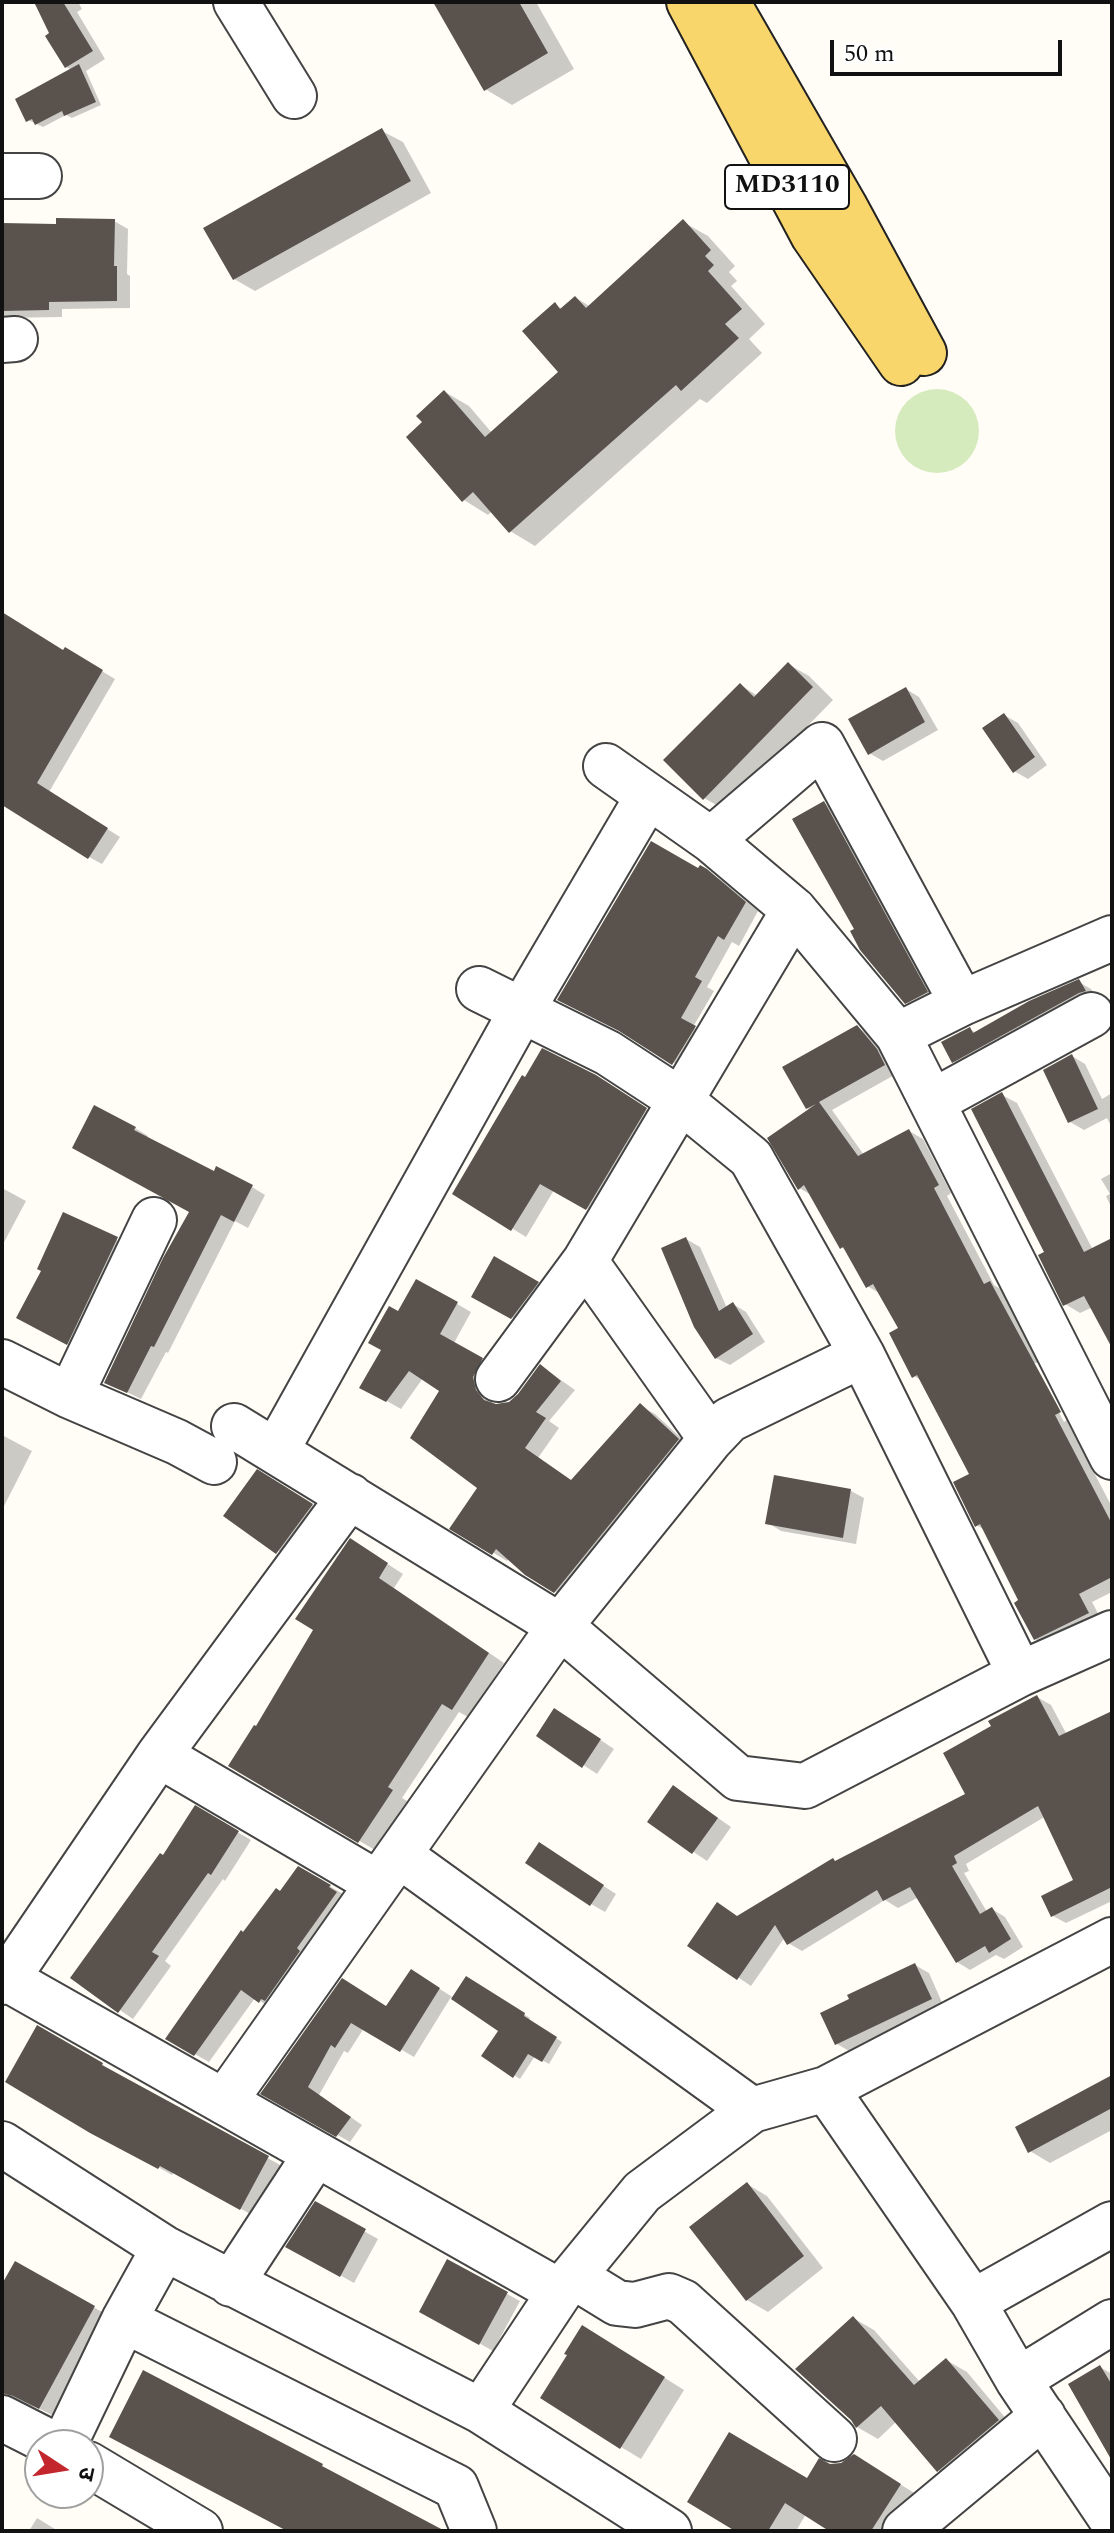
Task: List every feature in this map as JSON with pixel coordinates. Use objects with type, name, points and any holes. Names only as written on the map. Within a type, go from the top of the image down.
[{"type":"main road","name":"MD3110","points":[[689,2],[813,235],[913,358],[845,207],[727,2]]},
{"type":"street","points":[[236,2],[294,96]]},
{"type":"street","points":[[711,840],[822,745],[962,1003]]},
{"type":"street","points":[[606,766],[711,840],[794,910],[898,1035],[1112,1457]]},
{"type":"street","points":[[276,1451],[522,1010],[648,796]]},
{"type":"street","points":[[498,1379],[585,1261],[794,910]]},
{"type":"street","points":[[898,1035],[962,1003],[1112,938]]},
{"type":"street","points":[[479,989],[608,1053],[680,1100],[751,1158],[862,1355],[1020,1674]]},
{"type":"street","points":[[932,1102],[1091,1015]]},
{"type":"street","points":[[70,1396],[154,1220]]},
{"type":"street","points":[[585,1261],[711,1439]]},
{"type":"street","points":[[224,2102],[560,1626],[711,1439],[729,1420],[862,1355]]},
{"type":"street","points":[[2,1362],[70,1396],[177,1442],[276,1451],[560,1626],[738,1778],[805,1786],[1020,1674],[1112,1633]]},
{"type":"street","points":[[350,1496],[159,1755],[4,1981],[316,2154],[566,2284],[617,2303],[635,2305],[669,2296],[683,2302],[834,2439]]},
{"type":"street","points":[[159,1755],[388,1869],[752,2110]]},
{"type":"street","points":[[481,2411],[566,2284],[642,2192],[752,2110],[826,2089],[1112,1940]]},
{"type":"street","points":[[826,2089],[973,2302],[1018,2380],[1112,2520]]},
{"type":"street","points":[[2,2144],[164,2248],[481,2411],[669,2531]]},
{"type":"street","points":[[231,2284],[316,2154]]},
{"type":"street","points":[[973,2302],[1112,2224]]},
{"type":"street","points":[[72,2429],[124,2320],[164,2248]]},
{"type":"street","points":[[124,2320],[456,2487],[474,2531]]},
{"type":"street","points":[[1018,2380],[1112,2322]]},
{"type":"street","points":[[905,2531],[1043,2416]]},
{"type":"street","points":[[2,2418],[24,2429]]},
{"type":"street","points":[[104,2474],[200,2531]]},
{"type":"green space","points":[[929,389],[945,389],[961,396],[972,407],[979,431],[976,447],[967,461],[945,473],[929,473],[913,466],[902,455],[895,439],[895,423],[902,407],[913,396]]},
{"type":"building","points":[[34,2],[63,2],[93,51],[65,68],[45,36],[49,33]]},
{"type":"building","points":[[433,2],[519,2],[548,53],[484,91]]},
{"type":"building","points":[[79,64],[96,102],[64,116],[62,111],[35,125],[32,119],[26,122],[15,99]]},
{"type":"building","points":[[382,128],[411,181],[233,280],[203,228]]},
{"type":"building","points":[[56,218],[115,219],[117,301],[49,302],[49,310],[2,311],[2,223],[56,224]]},
{"type":"building","points":[[683,219],[711,250],[705,256],[714,265],[708,271],[742,309],[725,324],[739,338],[681,391],[676,385],[509,533],[473,492],[462,502],[406,437],[422,422],[416,416],[444,390],[485,437],[558,372],[522,331],[555,302],[560,309],[575,296],[586,308]]},
{"type":"building","points":[[2,612],[63,650],[65,647],[103,670],[37,783],[108,828],[88,859],[2,805]]},
{"type":"building","points":[[788,662],[813,687],[703,800],[663,760],[740,683],[754,697]]},
{"type":"building","points":[[906,687],[925,722],[868,755],[848,719]]},
{"type":"building","points":[[1004,713],[1035,757],[1013,773],[982,728]]},
{"type":"building","points":[[824,801],[928,992],[905,1004],[860,950],[850,931],[854,929],[792,819]]},
{"type":"building","points":[[651,841],[698,868],[700,865],[707,869],[746,902],[724,940],[718,936],[695,977],[702,981],[681,1018],[696,1026],[672,1065],[619,1031],[557,1000]]},
{"type":"building","points":[[1079,979],[1086,991],[952,1063],[941,1042],[970,1027],[973,1033],[1029,1001]]},
{"type":"building","points":[[857,1025],[877,1049],[885,1065],[819,1102],[858,1156],[909,1129],[939,1185],[934,1188],[984,1284],[990,1281],[1061,1412],[1055,1415],[1112,1524],[1112,1577],[1079,1594],[1089,1613],[1034,1640],[1014,1603],[1018,1600],[980,1524],[975,1527],[953,1482],[969,1474],[917,1375],[912,1378],[889,1333],[898,1328],[873,1284],[866,1288],[804,1185],[798,1190],[767,1138],[816,1104],[806,1109],[782,1067]]},
{"type":"building","points":[[542,1048],[596,1075],[647,1108],[586,1210],[540,1184],[511,1231],[452,1194],[522,1075],[525,1077]]},
{"type":"building","points":[[1072,1054],[1098,1109],[1068,1123],[1043,1070]]},
{"type":"building","points":[[1002,1092],[1084,1252],[1112,1238],[1112,1348],[1084,1296],[1063,1306],[1038,1255],[1044,1252],[971,1109]]},
{"type":"building","points":[[94,1105],[136,1127],[134,1130],[214,1171],[216,1166],[253,1185],[234,1222],[221,1215],[127,1393],[104,1383],[163,1258],[189,1212],[72,1148]]},
{"type":"building","points":[[63,1212],[118,1237],[67,1345],[16,1318],[41,1271],[37,1269]]},
{"type":"building","points":[[686,1237],[719,1311],[733,1302],[753,1334],[715,1359],[694,1327],[661,1248]]},
{"type":"building","points":[[494,1256],[539,1282],[511,1319],[471,1297]]},
{"type":"building","points":[[416,1279],[458,1302],[440,1334],[483,1358],[473,1377],[476,1390],[484,1400],[496,1404],[509,1402],[540,1364],[561,1381],[536,1412],[546,1418],[525,1448],[571,1480],[640,1403],[679,1439],[554,1593],[525,1575],[496,1549],[492,1555],[449,1529],[477,1488],[410,1438],[439,1391],[409,1371],[386,1402],[359,1388],[381,1350],[368,1343],[389,1306],[398,1311]]},
{"type":"building","points":[[257,1469],[313,1504],[276,1554],[223,1516]]},
{"type":"building","points":[[774,1475],[851,1489],[843,1538],[765,1524]]},
{"type":"building","points":[[350,1538],[388,1563],[379,1578],[489,1653],[452,1710],[442,1704],[388,1787],[393,1790],[358,1843],[228,1766],[256,1726],[313,1630],[295,1619]]},
{"type":"building","points":[[1037,1695],[1059,1736],[1112,1711],[1112,1887],[1051,1917],[1041,1896],[1073,1880],[1038,1806],[954,1856],[957,1863],[952,1866],[980,1914],[992,1907],[1011,1939],[989,1953],[985,1946],[956,1963],[910,1887],[883,1901],[877,1890],[787,1945],[775,1925],[737,1980],[687,1946],[717,1902],[737,1916],[833,1858],[835,1861],[965,1794],[943,1753],[991,1726],[988,1721]]},
{"type":"building","points":[[554,1708],[601,1739],[582,1768],[536,1736]]},
{"type":"building","points":[[673,1785],[718,1818],[692,1854],[647,1822]]},
{"type":"building","points":[[195,1805],[239,1831],[211,1875],[208,1873],[152,1952],[159,1956],[118,2013],[70,1978],[160,1853],[163,1855]]},
{"type":"building","points":[[539,1842],[604,1885],[590,1906],[525,1863]]},
{"type":"building","points":[[298,1866],[331,1885],[329,1887],[337,1892],[297,1948],[300,1951],[265,2001],[261,1999],[259,2003],[241,1990],[194,2056],[165,2039],[241,1930],[243,1932],[276,1888],[280,1891]]},
{"type":"building","points":[[915,1963],[932,1999],[835,2045],[820,2013],[849,1999],[847,1995]]},
{"type":"building","points":[[411,1969],[440,1988],[400,2052],[351,2023],[335,2048],[331,2045],[308,2087],[351,2117],[336,2137],[260,2094],[342,1978],[386,2006]]},
{"type":"building","points":[[466,1976],[557,2037],[542,2062],[528,2054],[513,2078],[481,2056],[498,2031],[451,1999]]},
{"type":"building","points":[[37,2025],[102,2065],[269,2156],[240,2210],[160,2166],[158,2169],[90,2133],[5,2082]]},
{"type":"building","points":[[1112,2075],[1112,2108],[1028,2153],[1015,2127]]},
{"type":"building","points":[[747,2182],[804,2256],[746,2301],[689,2227]]},
{"type":"building","points":[[315,2201],[366,2229],[340,2277],[285,2247]]},
{"type":"building","points":[[447,2259],[508,2292],[479,2345],[419,2312]]},
{"type":"building","points":[[15,2261],[95,2306],[39,2409],[2,2393],[2,2284]]},
{"type":"building","points":[[853,2316],[914,2385],[946,2358],[999,2420],[937,2472],[881,2406],[856,2428],[795,2369]]},
{"type":"building","points":[[582,2325],[665,2377],[620,2449],[540,2398]]},
{"type":"building","points":[[1100,2365],[1112,2385],[1112,2461],[1068,2384]]},
{"type":"building","points":[[143,2370],[445,2531],[287,2531],[109,2437]]},
{"type":"building","points":[[729,2432],[807,2478],[819,2458],[830,2464],[841,2463],[854,2454],[901,2484],[871,2531],[829,2531],[785,2503],[768,2531],[735,2531],[687,2502]]}]
